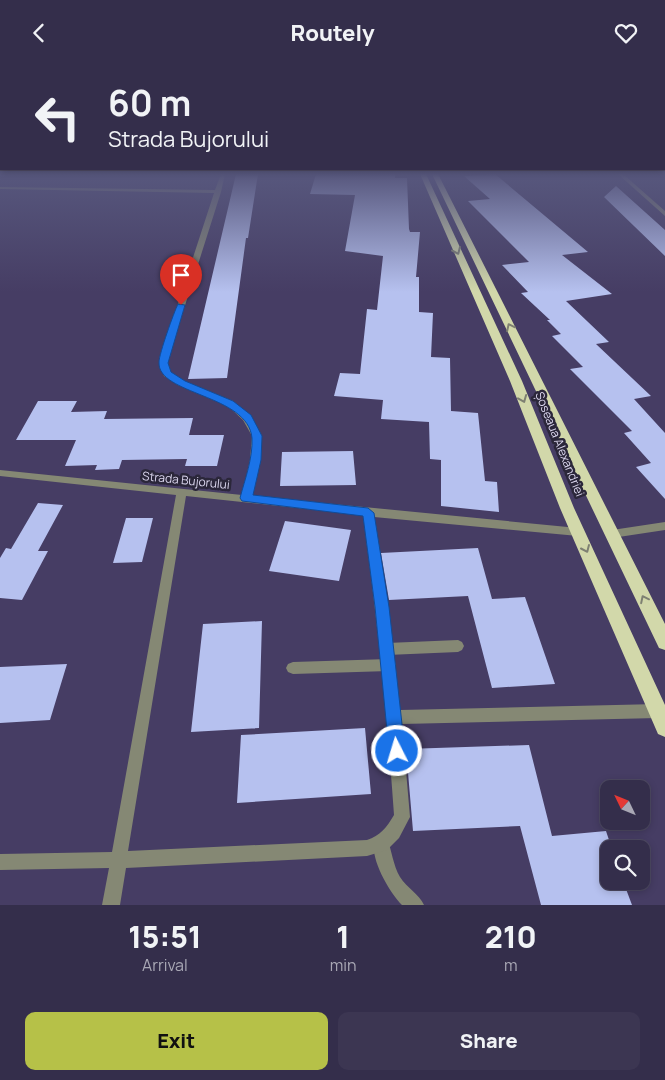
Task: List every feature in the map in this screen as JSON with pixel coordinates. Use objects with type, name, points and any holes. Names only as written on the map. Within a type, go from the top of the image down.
[{"type":"highway","name":"Șoseaua Alexandriei","points":[[441,213],[516,381],[578,532],[661,719]]},
{"type":"highway","name":"Șoseaua Alexandriei","points":[[454,213],[665,642]]},
{"type":"street","points":[[211,213],[163,363],[167,374],[181,383],[230,403],[247,418],[257,436],[255,460],[246,498]]},
{"type":"street","name":"Strada Bujorului","points":[[0,473],[246,498],[368,513],[578,532]]},
{"type":"street","points":[[112,905],[182,492]]},
{"type":"street","points":[[0,861],[119,860],[346,850],[367,848],[381,844],[393,832],[402,817],[389,665],[368,513]]},
{"type":"street","points":[[612,534],[665,525]]},
{"type":"street","points":[[387,649],[458,645]]},
{"type":"street","points":[[293,668],[389,665]]},
{"type":"street","points":[[394,717],[661,719]]},
{"type":"street","points":[[381,844],[389,876],[405,897],[415,905]]},
{"type":"building","points":[[227,213],[252,213],[248,238],[246,238],[227,378],[188,379]]},
{"type":"building","points":[[352,213],[408,213],[410,232],[420,232],[416,277],[419,277],[419,312],[433,313],[431,357],[450,358],[451,411],[478,413],[485,481],[497,482],[499,512],[441,506],[441,460],[430,459],[429,422],[381,419],[383,400],[334,396],[340,373],[360,374],[367,309],[377,310],[383,256],[345,251]]},
{"type":"building","points":[[480,213],[542,213],[588,252],[562,255],[612,294],[566,301],[609,342],[596,344],[651,396],[634,399],[665,433],[665,499],[636,467],[651,463],[624,433],[632,431],[570,369],[583,367],[552,336],[561,334],[547,320],[550,320],[521,293],[528,292],[502,265],[529,262]]},
{"type":"building","points":[[621,213],[646,213],[665,230],[665,256]]},
{"type":"building","points":[[38,401],[77,401],[71,412],[107,411],[104,419],[193,418],[189,435],[224,435],[217,466],[185,466],[187,459],[122,460],[119,469],[95,470],[97,465],[65,466],[76,440],[16,440]]},
{"type":"building","points":[[353,451],[356,485],[280,486],[282,452]]},
{"type":"building","points":[[38,503],[63,505],[38,551],[48,551],[22,600],[0,598],[0,558],[6,548],[11,549]]},
{"type":"building","points":[[126,518],[153,518],[142,562],[113,563]]},
{"type":"building","points":[[285,521],[351,530],[339,581],[269,571]]},
{"type":"building","points":[[478,548],[492,599],[525,597],[555,684],[492,688],[468,596],[389,600],[381,553]]},
{"type":"building","points":[[262,621],[259,728],[191,732],[203,624]]},
{"type":"building","points":[[67,664],[50,720],[0,723],[0,667]]},
{"type":"building","points":[[365,728],[371,794],[237,803],[241,735]]},
{"type":"building","points":[[529,745],[552,836],[606,831],[609,840],[600,840],[600,890],[626,890],[632,905],[541,905],[520,826],[413,831],[406,749]]},
{"type":"route","points":[[181,305],[163,363],[167,374],[181,383],[230,403],[247,418],[257,436],[255,460],[246,498],[368,513],[382,607],[397,751]]}]
